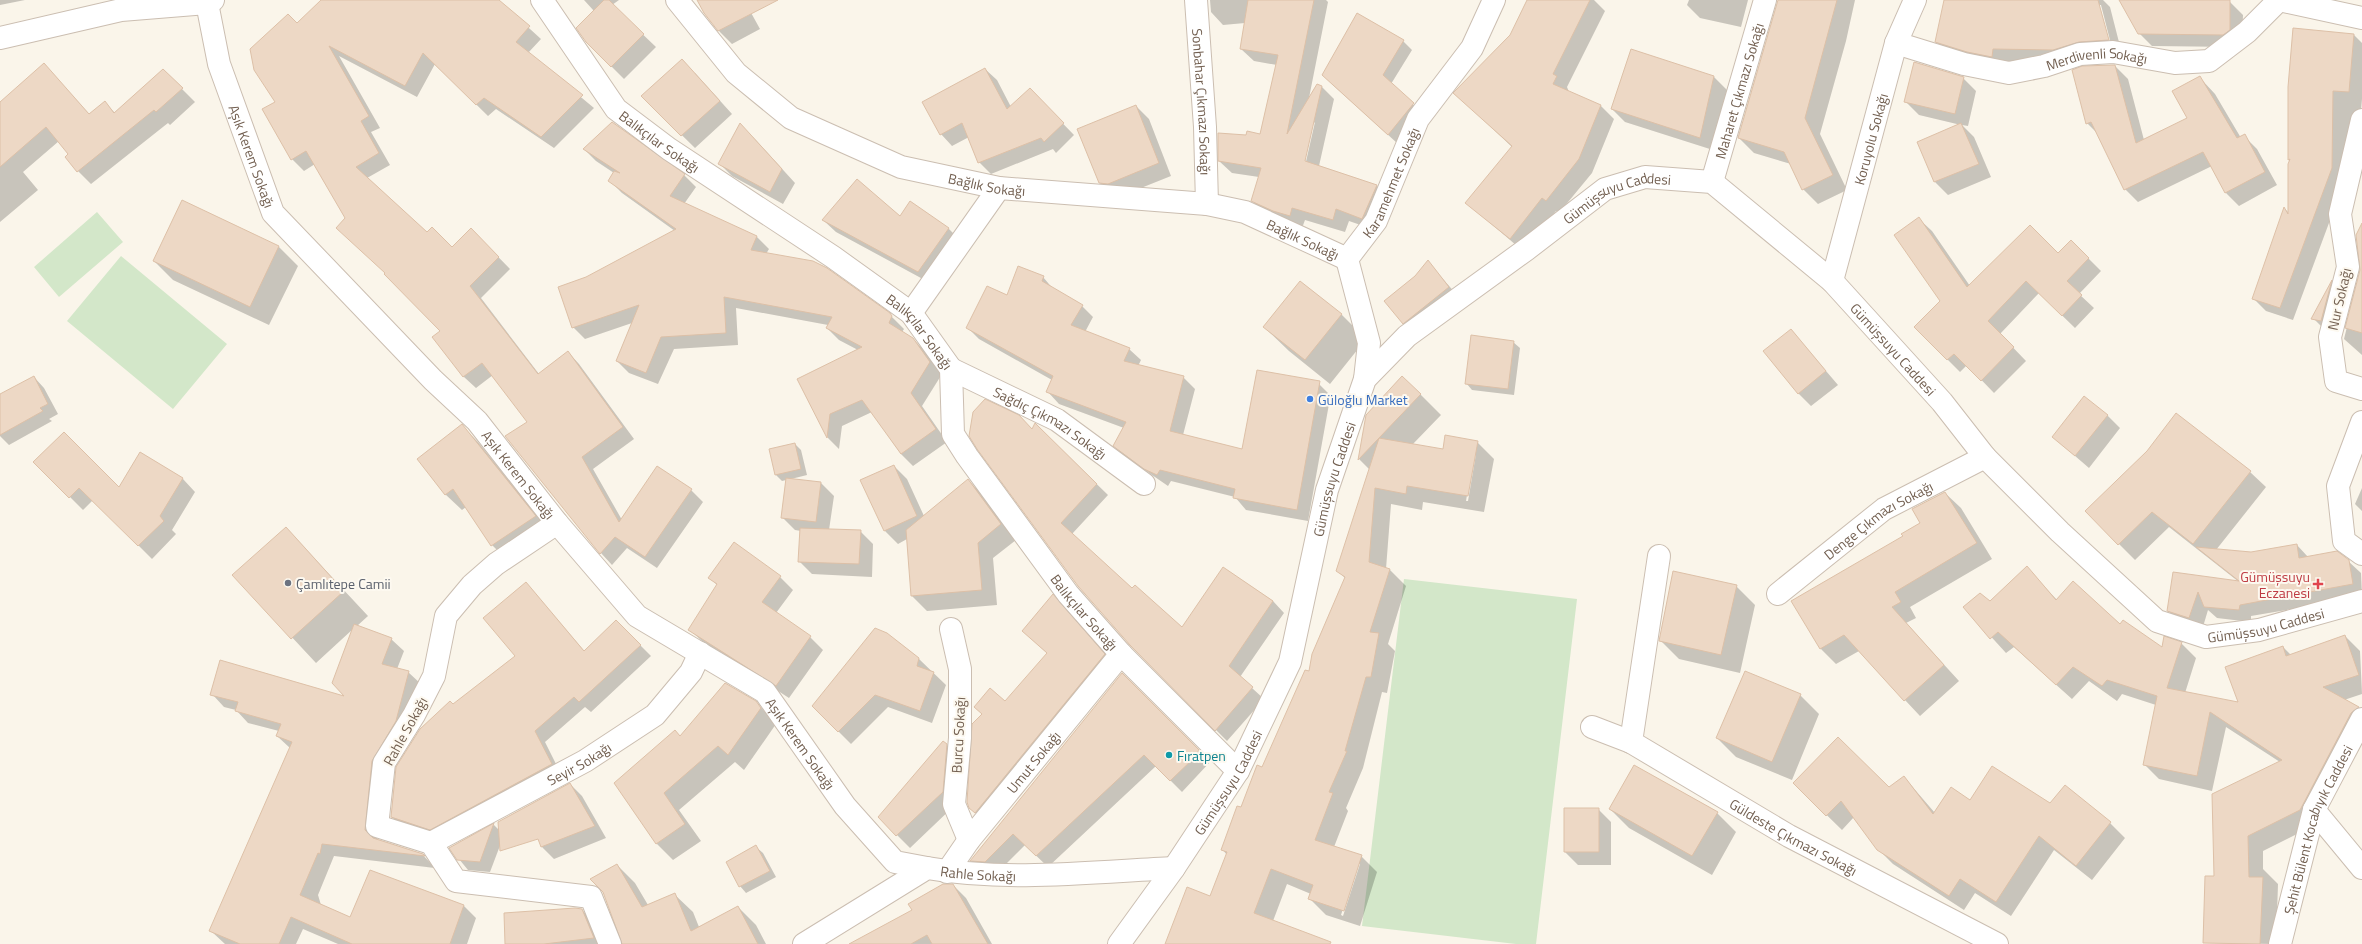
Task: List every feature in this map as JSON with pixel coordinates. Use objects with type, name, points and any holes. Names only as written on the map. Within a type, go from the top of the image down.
[{"type":"street","name":"Balıkçılar Sokağı","points":[[542,0],[616,109],[669,150],[833,257],[911,313],[951,369],[953,434],[1068,594],[1120,654],[1238,771]]},
{"type":"street","name":"Bağlık Sokağı","points":[[677,0],[736,73],[791,118],[901,167],[999,188],[1207,204],[1245,212],[1347,259]]},
{"type":"street","name":"Sonbahar Çıkmazı Sokağı","points":[[1196,0],[1205,127],[1207,204]]},
{"type":"street","name":"Karamehmet Sokağı","points":[[1347,259],[1376,221],[1418,119],[1472,48],[1494,0]]},
{"type":"street","name":"Maharet Çıkmazı Sokağı","points":[[1712,182],[1765,0]]},
{"type":"street","name":"Koruyolu Sokağı","points":[[1832,281],[1896,43],[1915,0]]},
{"type":"street","points":[[2279,0],[2362,18]]},
{"type":"street","name":"Merdivenli Sokağı","points":[[1896,43],[1964,64],[2009,73],[2044,66],[2080,54],[2113,52],[2175,63],[2209,61],[2247,32],[2279,0]]},
{"type":"street","points":[[0,38],[122,10],[210,2]]},
{"type":"street","name":"Aşık Kerem Sokağı","points":[[210,2],[219,64],[273,213],[433,380],[477,421],[557,523],[637,616],[765,692],[844,806],[895,862],[937,870]]},
{"type":"street","name":"Nur Sokağı","points":[[2362,120],[2340,214],[2348,267],[2330,337],[2336,381],[2362,389]]},
{"type":"street","name":"Gümüşsuyu Caddesi","points":[[1119,944],[1174,868],[1238,771],[1290,662],[1327,490],[1365,379],[1407,336],[1527,250],[1605,189],[1645,177],[1712,182],[1832,281],[1942,402],[1985,457],[2060,532],[2157,621],[2206,637],[2259,630],[2362,601]]},
{"type":"street","points":[[911,313],[999,188]]},
{"type":"street","points":[[1347,259],[1369,344],[1365,379]]},
{"type":"street","name":"Sağdıç Çıkmazı Sokağı","points":[[951,369],[1057,420],[1144,484]]},
{"type":"street","points":[[2362,422],[2338,486],[2344,541],[2362,554]]},
{"type":"street","name":"Denge Çıkmazı Sokağı","points":[[1778,594],[1884,508],[1985,457]]},
{"type":"street","name":"Rahle Sokağı","points":[[431,843],[377,826],[384,763],[414,715],[434,676],[446,616],[472,586],[496,564],[557,523]]},
{"type":"street","points":[[1631,742],[1659,556]]},
{"type":"street","name":"Burcu Sokağı","points":[[952,628],[960,669],[960,738],[954,804],[969,840]]},
{"type":"street","name":"Seyir Sokağı","points":[[431,843],[585,761],[655,715],[691,672],[700,653]]},
{"type":"street","name":"Umut Sokağı","points":[[937,870],[969,840],[1120,654]]},
{"type":"street","name":"Şehit Bülent Kocabıyık Caddesi","points":[[2280,944],[2314,810],[2362,719]]},
{"type":"street","name":"Güldeste Çıkmazı Sokağı","points":[[1592,727],[1631,742],[1789,836],[1997,944]]},
{"type":"street","points":[[2314,810],[2362,868]]},
{"type":"street","points":[[431,843],[456,882],[591,898],[604,925],[610,944]]},
{"type":"street","name":"Rahle Sokağı","points":[[804,944],[937,870],[964,875],[1073,873],[1174,868]]},
{"type":"green space","points":[[97,212],[123,242],[59,297],[34,267]]},
{"type":"green space","points":[[121,256],[227,344],[173,409],[67,321]]},
{"type":"green space","points":[[1404,579],[1577,599],[1536,944],[1516,944],[1362,926]]},
{"type":"building","points":[[321,0],[499,0],[530,26],[516,42],[583,95],[541,137],[484,98],[476,105],[423,53],[405,86],[329,46],[369,116],[361,121],[379,153],[356,167],[427,232],[432,227],[452,247],[471,228],[499,257],[470,286],[538,374],[568,351],[623,427],[582,457],[619,522],[657,466],[692,489],[645,557],[615,537],[600,554],[505,436],[527,422],[482,363],[463,377],[432,337],[440,331],[384,274],[385,273],[336,228],[345,218],[306,151],[291,160],[262,109],[275,102],[254,70],[250,49],[288,14],[297,23]]},
{"type":"building","points":[[604,0],[609,0],[644,34],[611,67],[586,42],[576,28]]},
{"type":"building","points":[[697,0],[778,0],[718,31],[704,13]]},
{"type":"building","points":[[1248,0],[1314,0],[1287,134],[1317,84],[1322,86],[1305,161],[1377,185],[1362,219],[1336,209],[1333,220],[1292,208],[1290,216],[1273,211],[1251,201],[1261,168],[1218,161],[1218,133],[1246,135],[1247,131],[1260,134],[1278,55],[1240,49]]},
{"type":"building","points":[[1527,0],[1590,0],[1553,74],[1557,76],[1553,84],[1601,105],[1579,159],[1546,201],[1542,198],[1510,239],[1465,203],[1512,146],[1453,93],[1510,35]]},
{"type":"building","points":[[1778,0],[1837,0],[1805,118],[1833,175],[1802,190],[1784,152],[1738,138]]},
{"type":"building","points":[[1944,0],[2098,0],[2109,40],[2079,42],[2053,50],[1993,49],[1992,57],[1967,52],[1935,42]]},
{"type":"building","points":[[2119,0],[2230,0],[2230,30],[2223,35],[2138,34]]},
{"type":"building","points":[[1357,13],[1404,40],[1383,75],[1414,103],[1388,135],[1322,75]]},
{"type":"building","points":[[2293,28],[2354,34],[2349,92],[2333,91],[2332,168],[2280,308],[2252,299],[2284,207],[2288,214],[2288,164],[2290,159],[2288,160],[2288,87]]},
{"type":"building","points":[[1631,49],[1714,76],[1700,138],[1611,109]]},
{"type":"building","points":[[682,59],[720,101],[681,136],[641,96]]},
{"type":"building","points":[[1914,62],[1964,77],[1955,114],[1904,102]]},
{"type":"building","points":[[44,63],[89,114],[105,101],[114,113],[163,69],[183,88],[156,112],[154,110],[77,172],[65,157],[68,154],[46,127],[0,167],[0,102]]},
{"type":"building","points":[[2115,65],[2136,143],[2187,118],[2172,91],[2200,76],[2237,138],[2245,134],[2265,172],[2225,193],[2203,152],[2124,190],[2091,122],[2086,124],[2072,70],[2082,66]]},
{"type":"building","points":[[985,68],[1007,109],[1030,88],[1064,123],[1044,142],[1041,138],[978,163],[962,123],[940,135],[922,102]]},
{"type":"building","points":[[1136,105],[1159,163],[1108,184],[1099,183],[1077,129]]},
{"type":"building","points":[[612,122],[685,174],[670,196],[757,236],[751,250],[813,261],[827,268],[890,313],[892,316],[889,323],[913,338],[930,362],[911,393],[936,429],[901,454],[862,400],[830,414],[827,438],[797,379],[862,347],[826,328],[832,317],[724,297],[726,333],[661,337],[646,373],[616,361],[639,305],[572,328],[558,287],[586,277],[676,229],[608,181],[614,171],[620,173],[583,149]]},
{"type":"building","points":[[740,123],[782,169],[770,192],[718,164]]},
{"type":"building","points":[[1961,123],[1979,164],[1934,182],[1917,142]]},
{"type":"building","points":[[857,179],[900,216],[910,201],[949,228],[918,272],[822,220]]},
{"type":"building","points":[[182,200],[279,246],[250,307],[153,261]]},
{"type":"building","points":[[1919,217],[1967,287],[2030,225],[2058,253],[2071,240],[2089,258],[2067,281],[2082,295],[2062,316],[2026,281],[1988,321],[2014,347],[1981,381],[1954,354],[1947,360],[1914,327],[1940,301],[1894,235]]},
{"type":"building","points":[[2362,223],[2362,333],[2345,328],[2360,270],[2356,235]]},
{"type":"building","points":[[1428,260],[1449,287],[1403,324],[1384,301],[1415,276]]},
{"type":"building","points":[[1018,266],[1044,276],[1042,281],[1083,305],[1071,325],[1130,348],[1124,361],[1184,376],[1170,431],[1242,449],[1257,370],[1320,381],[1297,510],[1233,498],[1235,489],[1160,470],[1157,475],[1144,469],[1113,446],[1126,422],[1046,392],[1053,376],[966,328],[987,286],[1007,295]]},
{"type":"building","points":[[2332,280],[2321,321],[2311,319]]},
{"type":"building","points":[[1300,281],[1342,314],[1305,360],[1263,327]]},
{"type":"building","points":[[1791,329],[1826,371],[1798,394],[1763,351]]},
{"type":"building","points":[[1471,335],[1514,341],[1508,389],[1465,384]]},
{"type":"building","points":[[34,376],[48,404],[40,408],[43,411],[0,435],[0,394]]},
{"type":"building","points":[[1402,376],[1421,394],[1358,460],[1366,415]]},
{"type":"building","points":[[2084,396],[2108,415],[2075,456],[2052,437]]},
{"type":"building","points":[[985,399],[1019,415],[1032,429],[1035,423],[1097,484],[1061,523],[1132,588],[1135,585],[1182,627],[1223,567],[1273,601],[1229,666],[1253,687],[1215,731],[1130,645],[1078,586],[977,449],[969,436],[973,412]]},
{"type":"building","points":[[2176,413],[2251,471],[2193,544],[2152,512],[2118,545],[2085,511],[2147,451]]},
{"type":"building","points":[[462,424],[536,516],[491,546],[453,489],[445,495],[417,459]]},
{"type":"building","points":[[64,432],[119,487],[140,452],[183,478],[160,516],[164,521],[138,546],[79,488],[69,498],[33,462]]},
{"type":"building","points":[[1445,435],[1478,441],[1468,496],[1407,486],[1406,494],[1375,488],[1369,562],[1390,569],[1370,632],[1379,633],[1371,677],[1366,677],[1345,751],[1347,751],[1329,792],[1333,793],[1315,840],[1362,855],[1344,911],[1308,899],[1313,885],[1271,869],[1254,913],[1331,942],[1330,944],[1165,944],[1187,887],[1210,896],[1227,852],[1221,850],[1237,806],[1241,807],[1257,765],[1262,767],[1305,670],[1309,671],[1312,654],[1345,577],[1336,571],[1379,438],[1443,449]]},
{"type":"building","points":[[795,443],[801,469],[775,475],[769,449]]},
{"type":"building","points":[[894,465],[917,516],[884,531],[860,480]]},
{"type":"building","points":[[786,478],[821,482],[816,522],[781,518]]},
{"type":"building","points":[[968,479],[1001,524],[978,543],[982,590],[911,596],[906,530]]},
{"type":"building","points":[[1945,492],[1977,543],[1895,592],[1901,602],[1892,607],[1944,665],[1904,701],[1844,635],[1820,649],[1791,601],[1903,536],[1901,534],[1920,523],[1912,509]]},
{"type":"building","name":"Çamlıtepe Camii","points":[[286,527],[344,591],[291,639],[232,575]]},
{"type":"building","points":[[800,528],[861,530],[859,564],[798,562]]},
{"type":"building","points":[[734,542],[781,576],[762,602],[811,636],[776,686],[688,630],[717,584],[708,578]]},
{"type":"building","points":[[2297,544],[2299,558],[2337,551],[2349,560],[2353,584],[2240,605],[2239,610],[2204,607],[2198,592],[2189,618],[2167,611],[2173,572],[2239,581],[2196,547],[2251,552]]},
{"type":"building","points":[[2027,566],[2056,600],[2073,581],[2120,624],[2123,620],[2162,647],[2164,636],[2182,642],[2167,688],[2238,702],[2225,667],[2283,646],[2286,656],[2345,635],[2359,675],[2323,687],[2359,707],[2351,713],[2300,810],[2248,836],[2249,877],[2263,877],[2260,944],[2203,943],[2205,876],[2214,876],[2212,794],[2282,760],[2210,712],[2197,776],[2143,765],[2157,696],[2107,680],[2102,686],[2073,667],[2056,685],[1998,632],[1990,639],[1963,607],[1980,593],[1990,601]]},
{"type":"building","points":[[1673,571],[1737,585],[1721,655],[1659,641]]},
{"type":"building","points":[[526,582],[584,651],[616,620],[641,645],[579,702],[574,697],[535,731],[552,764],[430,830],[391,817],[396,767],[420,729],[450,701],[453,704],[515,656],[483,618]]},
{"type":"building","points":[[1053,594],[1105,654],[975,813],[969,808],[967,802],[972,724],[982,714],[974,707],[990,688],[1005,701],[1047,653],[1022,631]]},
{"type":"building","points":[[354,624],[392,638],[382,664],[409,671],[396,721],[372,761],[365,830],[373,838],[423,854],[425,856],[322,844],[320,854],[318,853],[300,895],[350,917],[370,870],[464,905],[450,944],[352,944],[291,917],[279,944],[240,944],[209,931],[292,742],[276,736],[281,724],[235,711],[238,702],[210,695],[220,660],[344,696],[332,683]]},
{"type":"building","points":[[875,628],[887,633],[919,658],[917,666],[934,672],[920,711],[875,695],[838,732],[812,706]]},
{"type":"building","points":[[1745,671],[1801,694],[1772,762],[1716,738]]},
{"type":"building","points":[[1122,673],[1199,750],[1195,757],[1170,781],[1144,755],[1036,856],[1013,834],[985,862],[970,861]]},
{"type":"building","points":[[725,683],[756,701],[761,708],[728,755],[718,746],[664,793],[685,824],[656,844],[614,783],[675,730],[680,736]]},
{"type":"building","points":[[1838,737],[1889,787],[1904,776],[1933,814],[1951,787],[1970,800],[1992,766],[2050,803],[2065,785],[2111,822],[2076,866],[2039,836],[1996,902],[1960,879],[1949,896],[1877,850],[1841,801],[1826,816],[1793,783]]},
{"type":"building","points":[[943,741],[947,744],[943,792],[896,836],[878,817]]},
{"type":"building","points":[[1634,765],[1718,812],[1692,856],[1609,809]]},
{"type":"building","points":[[570,783],[595,826],[541,847],[538,839],[500,851],[498,822]]},
{"type":"building","points":[[1564,808],[1599,808],[1599,852],[1564,852]]},
{"type":"building","points":[[494,823],[480,862],[457,860],[449,848]]},
{"type":"building","points":[[756,845],[770,871],[739,887],[726,862]]},
{"type":"building","points":[[617,864],[642,907],[675,893],[691,931],[738,906],[758,944],[622,944],[603,892],[590,879]]},
{"type":"building","points":[[943,884],[953,884],[988,944],[932,944],[927,935],[911,944],[849,944],[912,910],[908,904]]},
{"type":"building","points":[[575,908],[582,909],[594,938],[544,944],[505,944],[504,913]]},
{"type":"place","name":"Güloğlu Market","points":[[1310,399]]},
{"type":"place","name":"Çamlıtepe Camii","points":[[288,583]]},
{"type":"place","name":"Gümüşsuyu Eczanesi","points":[[2318,584]]},
{"type":"place","name":"Fıratpen","points":[[1169,755]]}]
